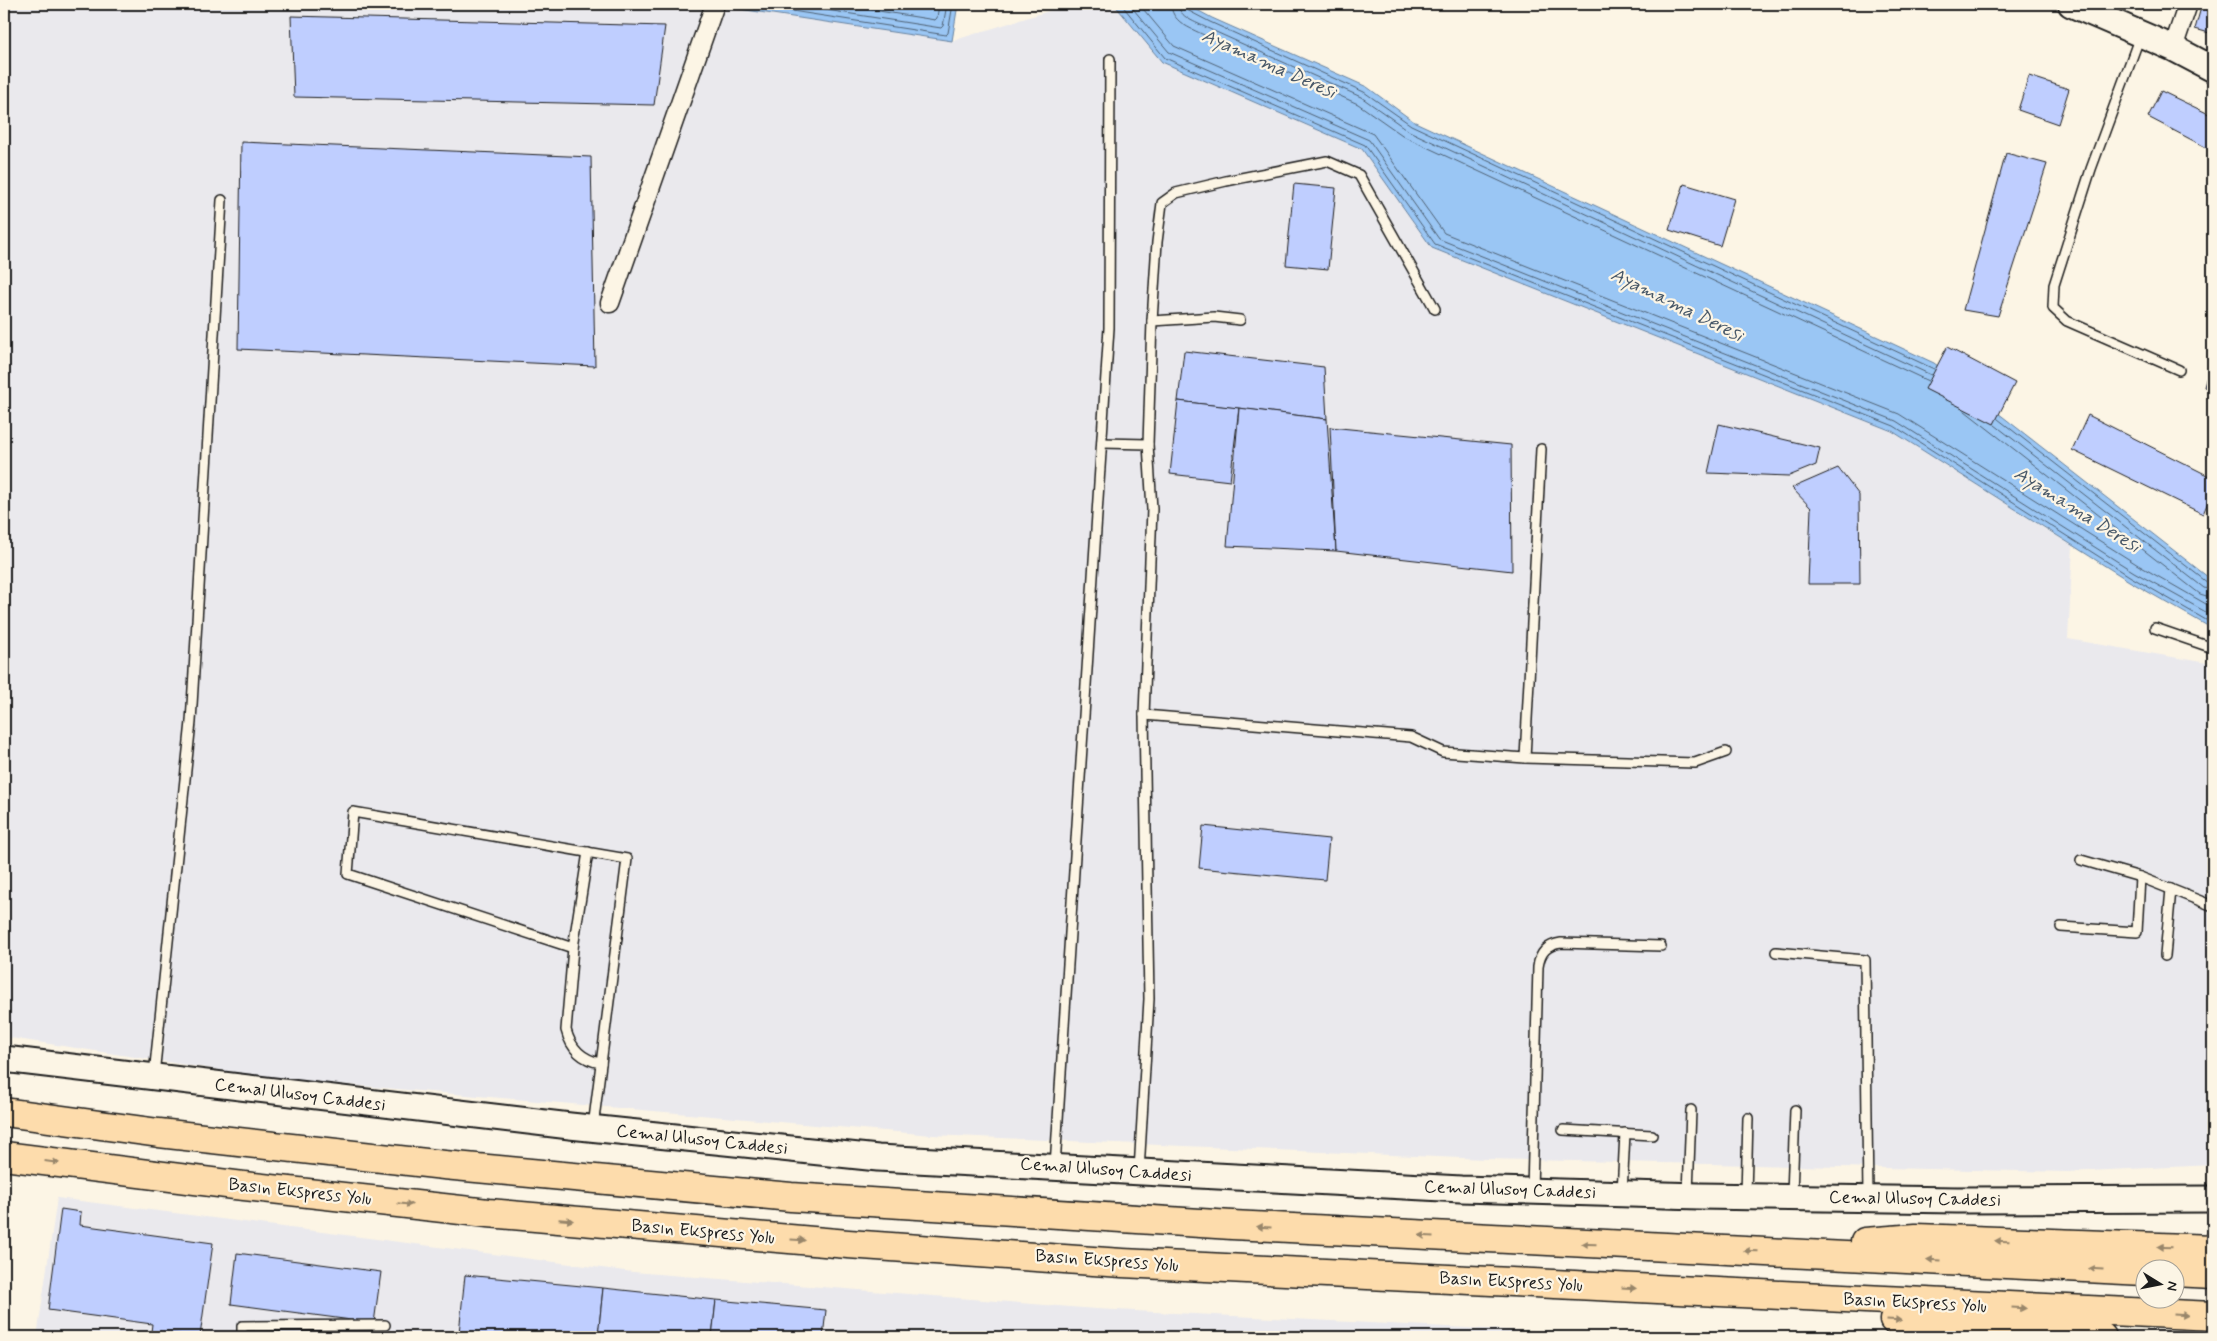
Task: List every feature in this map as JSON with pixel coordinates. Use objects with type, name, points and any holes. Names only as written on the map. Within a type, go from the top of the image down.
[{"type":"highway","points":[[4,1112],[158,1133],[444,1166],[782,1196],[1232,1225],[2134,1270]]},
{"type":"highway","name":"Basın Ekspress Yolu","points":[[4,1156],[226,1184],[442,1208],[756,1237],[1122,1263],[1708,1293],[2213,1316]]},
{"type":"highway","points":[[1800,1253],[1871,1241],[1916,1238],[2213,1249]]},
{"type":"highway","points":[[2184,1273],[2213,1274]]},
{"type":"highway","points":[[1708,1293],[1748,1307],[1804,1314],[2102,1337]]},
{"type":"main road","points":[[2071,4],[2173,48],[2213,69]]},
{"type":"main road","name":"Cemal Ulusoy Caddesi","points":[[4,1059],[593,1128],[878,1158],[1622,1194],[1868,1199],[2213,1199]]},
{"type":"street","points":[[610,303],[715,4]]},
{"type":"street","points":[[2173,48],[2188,4]]},
{"type":"lane","points":[[2141,34],[2091,169],[2054,285],[2054,308],[2067,322],[2179,370]]},
{"type":"lane","points":[[1055,1166],[1109,328],[1110,59]]},
{"type":"lane","points":[[1138,1172],[1149,999],[1144,715],[1152,509],[1148,444],[1152,321],[1157,242],[1162,203],[1176,193],[1226,180],[1327,162],[1358,175],[1435,309]]},
{"type":"lane","points":[[154,1078],[191,722],[222,200]]},
{"type":"lane","points":[[1152,321],[1214,317],[1240,320]]},
{"type":"lane","points":[[1102,443],[1148,444]]},
{"type":"lane","points":[[1524,758],[1541,449]]},
{"type":"lane","points":[[2155,628],[2213,648]]},
{"type":"lane","points":[[1144,715],[1411,736],[1443,752],[1524,758],[1695,763],[1726,752]]},
{"type":"lane","points":[[573,948],[348,874],[353,812],[626,859],[593,1128]]},
{"type":"lane","points":[[588,852],[573,948],[566,1030],[573,1048],[593,1062],[601,1063]]},
{"type":"lane","points":[[2081,860],[2140,877],[2213,906]]},
{"type":"lane","points":[[2061,927],[2137,932],[2140,877]]},
{"type":"lane","points":[[2165,956],[2171,888]]},
{"type":"lane","points":[[1532,1191],[1538,966],[1543,952],[1548,947],[1562,943],[1661,946]]},
{"type":"lane","points":[[1776,952],[1865,960],[1868,1199]]},
{"type":"lane","points":[[1688,1196],[1691,1110]]},
{"type":"lane","points":[[1792,1198],[1795,1110]]},
{"type":"lane","points":[[1746,1197],[1748,1118]]},
{"type":"lane","points":[[1563,1130],[1652,1135]]},
{"type":"lane","points":[[1622,1194],[1625,1133]]},
{"type":"lane","points":[[242,1337],[242,1326],[385,1325]]},
{"type":"shaded area","points":[[4,4],[706,4],[952,41],[1071,4],[1114,4],[1162,62],[1362,149],[1432,248],[1892,431],[2073,546],[2068,639],[2213,664],[2213,1165],[2067,1172],[1485,1159],[932,1135],[279,1079],[4,1037]]},
{"type":"shaded area","points":[[57,1198],[633,1272],[1096,1309],[1525,1331],[1524,1337],[37,1337]]},
{"type":"green space","points":[[1525,1331],[1637,1337],[1524,1337]]},
{"type":"water","points":[[706,4],[958,4],[952,41]]},
{"type":"water","name":"Ayamama Deresi","points":[[1114,4],[1186,4],[1212,18],[1367,87],[1413,121],[1934,363],[2213,581],[2213,629],[2129,581],[1892,431],[1432,248],[1362,149],[1162,62]]},
{"type":"building","points":[[2202,4],[2213,4],[2213,34],[2195,29]]},
{"type":"building","points":[[291,16],[665,26],[654,105],[294,97]]},
{"type":"building","points":[[2029,76],[2069,89],[2058,124],[2018,110]]},
{"type":"building","points":[[2161,91],[2213,116],[2213,151],[2148,117]]},
{"type":"building","points":[[241,142],[591,157],[595,366],[238,349]]},
{"type":"building","points":[[2006,153],[2047,164],[1998,316],[1963,310]]},
{"type":"building","points":[[1294,184],[1336,188],[1328,269],[1286,265]]},
{"type":"building","points":[[1684,184],[1734,199],[1720,246],[1669,230]]},
{"type":"building","points":[[1947,347],[2015,383],[1994,424],[1925,389]]},
{"type":"building","points":[[1184,351],[1324,367],[1327,419],[1178,401]]},
{"type":"building","points":[[2213,353],[2213,390],[2204,387]]},
{"type":"building","points":[[1178,401],[1239,408],[1230,481],[1170,474]]},
{"type":"building","points":[[1239,408],[1327,419],[1336,551],[1227,546]]},
{"type":"building","points":[[2088,415],[2213,478],[2213,490],[2203,514],[2072,450]]},
{"type":"building","points":[[1719,424],[1820,448],[1816,465],[1789,476],[1708,473]]},
{"type":"building","points":[[1330,427],[1511,445],[1512,571],[1336,551]]},
{"type":"building","points":[[1838,468],[1859,495],[1860,584],[1808,584],[1811,508],[1792,488]]},
{"type":"building","points":[[1203,826],[1329,839],[1325,880],[1199,868]]},
{"type":"building","points":[[61,1209],[81,1212],[80,1225],[213,1243],[200,1336],[151,1332],[152,1324],[48,1310]]},
{"type":"building","points":[[237,1253],[381,1272],[374,1323],[231,1304]]},
{"type":"building","points":[[465,1275],[603,1288],[598,1337],[506,1337],[459,1333]]},
{"type":"building","points":[[603,1288],[716,1300],[712,1337],[598,1337]]},
{"type":"building","points":[[716,1300],[826,1310],[823,1337],[712,1337]]}]
